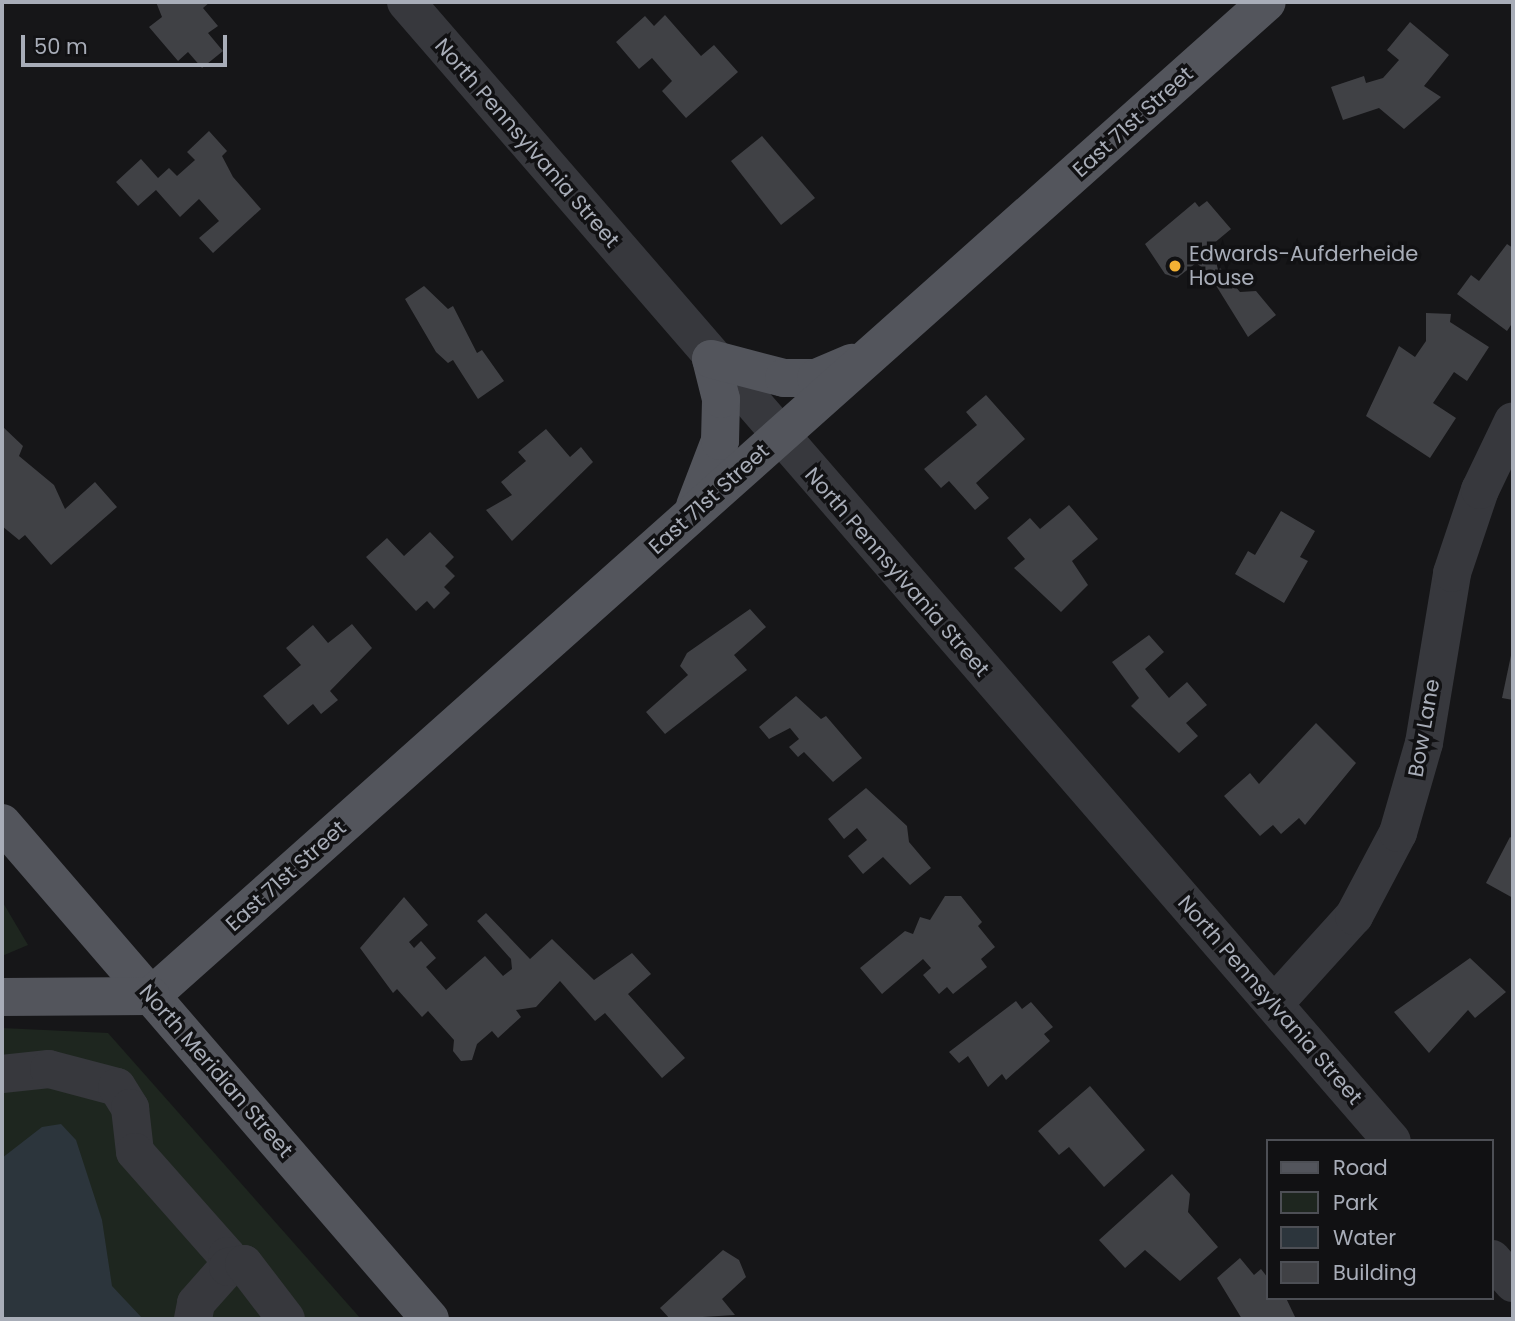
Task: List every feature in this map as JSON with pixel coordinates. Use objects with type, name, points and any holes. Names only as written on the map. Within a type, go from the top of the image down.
[{"type":"main road","name":"East 71st Street","points":[[151,996],[1267,2]]},
{"type":"main road","points":[[691,514],[720,441],[721,399],[711,359],[795,378],[816,378],[868,356]]},
{"type":"main road","name":"North Meridian Street","points":[[2,822],[430,1319]]},
{"type":"main road","points":[[2,997],[151,996]]},
{"type":"street","name":"North Pennsylvania Street","points":[[406,2],[711,359],[1275,1003],[1390,1139]]},
{"type":"street","name":"Bow Lane","points":[[1275,1003],[1354,916],[1398,833],[1424,743],[1452,573],[1480,490],[1513,421]]},
{"type":"street","points":[[2,1074],[49,1069],[117,1087],[130,1108],[135,1152],[227,1256],[228,1267]]},
{"type":"street","points":[[1494,1261],[1513,1283]]},
{"type":"street","points":[[193,1319],[196,1303],[228,1267],[244,1264],[286,1319]]},
{"type":"green space","points":[[2,901],[28,945],[2,956]]},
{"type":"green space","points":[[2,1028],[108,1033],[361,1319],[2,1319]]},
{"type":"water","points":[[61,1124],[76,1140],[102,1220],[112,1286],[143,1319],[2,1319],[2,1158],[42,1127]]},
{"type":"building","points":[[156,2],[210,2],[203,8],[218,26],[208,33],[223,51],[202,68],[188,52],[178,61],[149,27],[162,17]]},
{"type":"building","points":[[665,15],[701,56],[714,45],[738,72],[686,118],[662,91],[672,81],[652,58],[639,69],[616,42],[645,16],[654,26]]},
{"type":"building","points":[[1410,22],[1449,55],[1424,86],[1441,97],[1404,129],[1379,108],[1343,120],[1331,87],[1364,76],[1366,83],[1383,78],[1399,60],[1387,50]]},
{"type":"building","points":[[209,131],[227,151],[222,156],[233,177],[261,209],[213,253],[199,238],[219,221],[199,199],[180,217],[156,190],[138,206],[116,182],[141,159],[158,178],[169,168],[177,176],[195,160],[187,152]]},
{"type":"building","points":[[762,136],[815,198],[781,225],[731,161]]},
{"type":"building","name":"Edwards-Aufderheide House","points":[[1207,201],[1231,229],[1213,244],[1215,262],[1240,292],[1256,291],[1276,315],[1248,337],[1207,271],[1196,263],[1177,278],[1165,274],[1145,244],[1195,202],[1199,207]]},
{"type":"building","points":[[1507,244],[1513,248],[1513,322],[1507,331],[1457,294],[1471,275],[1479,281]]},
{"type":"building","points":[[424,286],[448,309],[453,306],[477,353],[482,350],[504,381],[478,399],[453,360],[448,363],[436,352],[405,299]]},
{"type":"building","points":[[1426,313],[1451,314],[1450,322],[1489,347],[1467,381],[1454,372],[1433,403],[1456,418],[1430,458],[1366,416],[1399,346],[1415,357],[1426,341]]},
{"type":"building","points":[[986,395],[1025,439],[976,483],[989,498],[975,510],[949,481],[941,488],[924,469],[977,425],[966,412]]},
{"type":"building","points":[[2,426],[23,446],[19,456],[54,485],[65,509],[95,482],[117,507],[51,565],[25,535],[19,540],[2,526]]},
{"type":"building","points":[[546,429],[570,457],[581,447],[593,462],[512,541],[486,510],[512,495],[501,482],[526,461],[518,452]]},
{"type":"building","points":[[1069,505],[1098,539],[1072,561],[1088,585],[1061,612],[1014,568],[1025,559],[1007,538],[1030,518],[1040,529]]},
{"type":"building","points":[[1281,511],[1315,531],[1300,557],[1308,561],[1284,603],[1235,574],[1248,551],[1255,555]]},
{"type":"building","points":[[430,532],[454,557],[445,566],[455,576],[444,587],[450,593],[434,609],[427,601],[416,611],[366,557],[387,538],[404,556]]},
{"type":"building","points":[[750,609],[766,627],[734,655],[747,670],[665,734],[646,712],[688,675],[680,666],[687,653]]},
{"type":"building","points":[[352,624],[372,648],[330,691],[338,700],[321,714],[313,704],[288,725],[263,696],[301,665],[286,648],[313,625],[328,643]]},
{"type":"building","points":[[1149,635],[1164,652],[1145,669],[1169,698],[1187,682],[1207,705],[1186,723],[1198,736],[1179,753],[1131,706],[1139,698],[1112,662]]},
{"type":"building","points":[[1513,646],[1513,700],[1502,698]]},
{"type":"building","points":[[796,696],[821,719],[826,716],[862,758],[833,782],[804,752],[798,757],[789,747],[799,739],[790,728],[769,739],[759,727]]},
{"type":"building","points":[[1316,723],[1356,763],[1305,825],[1299,818],[1281,834],[1273,825],[1260,836],[1224,796],[1250,773],[1259,784]]},
{"type":"building","points":[[866,788],[907,826],[909,842],[931,868],[910,885],[883,857],[863,874],[848,856],[867,840],[857,828],[844,839],[828,819]]},
{"type":"building","points":[[1510,837],[1513,839],[1513,898],[1486,883]]},
{"type":"building","points":[[945,896],[961,896],[982,922],[978,926],[995,947],[981,959],[987,967],[953,994],[947,987],[939,994],[923,975],[931,968],[923,959],[882,994],[860,968],[905,931],[913,934],[920,917],[930,920]]},
{"type":"building","points":[[404,897],[428,925],[409,942],[414,948],[421,941],[436,958],[426,967],[446,990],[485,956],[503,976],[512,969],[511,959],[477,921],[486,913],[530,959],[552,939],[594,980],[632,953],[651,974],[628,994],[685,1058],[662,1078],[605,1013],[595,1021],[560,981],[536,1007],[516,1010],[521,1017],[498,1038],[492,1031],[477,1044],[472,1060],[461,1061],[453,1051],[454,1040],[428,1011],[422,1017],[397,989],[393,993],[360,948]]},
{"type":"building","points":[[1470,958],[1506,992],[1475,1018],[1468,1010],[1429,1053],[1394,1012]]},
{"type":"building","points":[[1016,1001],[1022,1009],[1031,1002],[1053,1027],[1044,1034],[1050,1041],[1006,1080],[1002,1074],[988,1087],[968,1056],[959,1063],[949,1052]]},
{"type":"building","points":[[1090,1086],[1145,1150],[1104,1187],[1069,1147],[1059,1155],[1038,1131]]},
{"type":"building","points":[[1172,1174],[1190,1194],[1188,1212],[1218,1247],[1180,1281],[1145,1250],[1125,1268],[1099,1240]]},
{"type":"building","points":[[723,1250],[739,1260],[746,1277],[722,1299],[735,1315],[670,1319],[660,1308]]},
{"type":"building","points":[[1240,1258],[1254,1275],[1261,1269],[1266,1275],[1266,1300],[1287,1300],[1296,1319],[1242,1319],[1217,1278]]},
{"type":"place","name":"Edwards-Aufderheide House","points":[[1175,266]]}]
